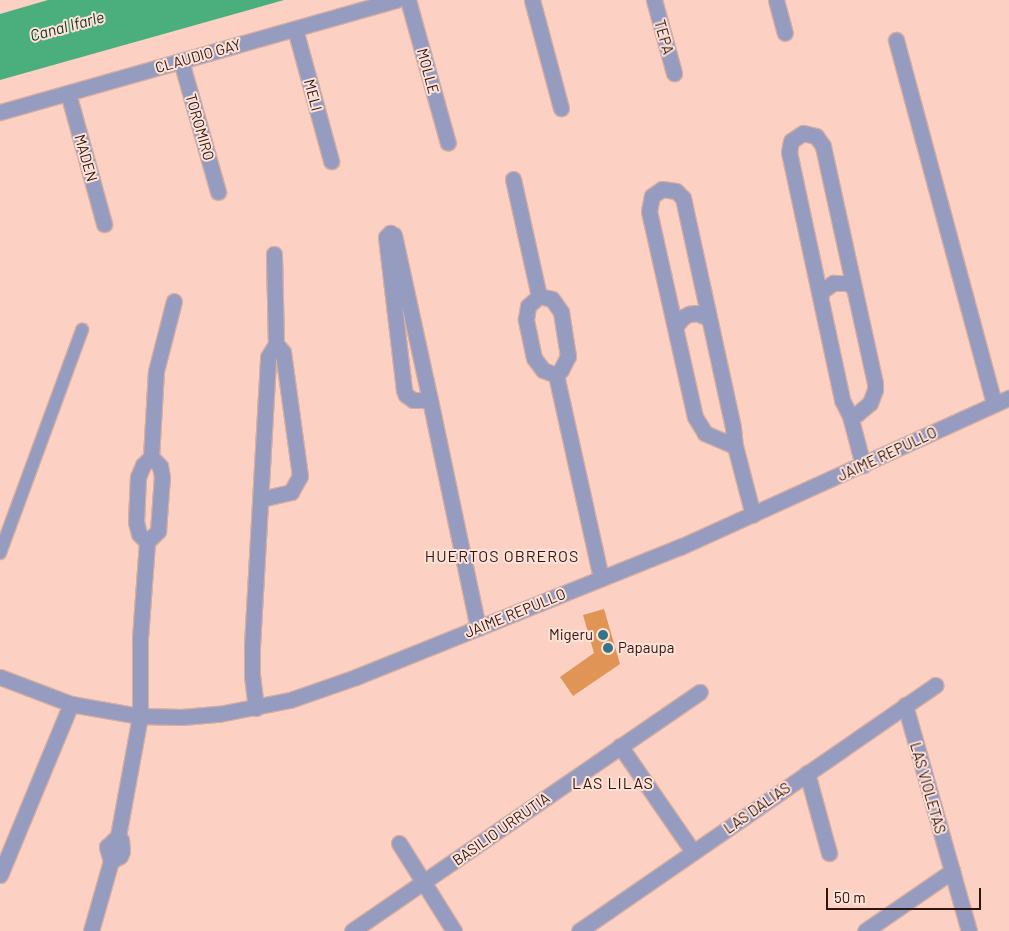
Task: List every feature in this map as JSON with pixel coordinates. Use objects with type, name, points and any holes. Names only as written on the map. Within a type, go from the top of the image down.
[{"type":"street","name":"CLAUDIO GAY","points":[[0,112],[396,0]]},
{"type":"street","name":"MOLLE","points":[[408,0],[448,143]]},
{"type":"street","points":[[532,0],[561,108]]},
{"type":"street","name":"TEPA","points":[[654,0],[674,73]]},
{"type":"street","points":[[776,0],[785,33]]},
{"type":"street","name":"MELI","points":[[295,29],[331,161]]},
{"type":"street","points":[[896,40],[994,404]]},
{"type":"street","name":"TOROMIRO","points":[[181,61],[218,192]]},
{"type":"street","name":"MADEN","points":[[68,93],[104,224]]},
{"type":"street","points":[[850,416],[865,410],[870,404],[875,390],[823,146],[816,136],[803,133],[791,141],[789,152],[842,400],[850,416],[863,465]]},
{"type":"street","points":[[513,178],[539,296]]},
{"type":"street","points":[[735,446],[710,436],[697,423],[649,211],[652,196],[662,190],[676,191],[682,198],[733,428],[735,446],[753,515]]},
{"type":"street","points":[[430,400],[413,400],[406,395],[404,390],[386,237],[390,233],[394,235],[430,400],[478,628]]},
{"type":"street","points":[[256,708],[251,661],[268,357],[276,344],[274,254]]},
{"type":"street","points":[[820,297],[822,291],[833,283],[848,283],[854,288]]},
{"type":"street","points":[[539,296],[552,299],[561,312],[568,356],[562,370],[556,375]]},
{"type":"street","points":[[539,296],[528,306],[526,319],[534,358],[543,370],[556,375]]},
{"type":"street","points":[[146,542],[139,534],[136,522],[138,477],[143,465],[151,457],[156,371],[174,301]]},
{"type":"street","points":[[675,327],[683,317],[689,314],[703,314],[709,318]]},
{"type":"street","points":[[261,499],[291,492],[296,488],[300,476],[284,356],[282,349],[276,344]]},
{"type":"street","points":[[556,375],[601,578]]},
{"type":"street","name":"JAIME REPULLO","points":[[0,676],[71,704],[140,716],[182,718],[256,708],[323,690],[753,515],[1009,398]]},
{"type":"street","points":[[91,931],[111,861],[120,856],[122,851],[123,845],[118,836],[140,716],[140,638],[146,542],[158,531],[162,477],[160,466],[151,457]]},
{"type":"street","name":"LAS DALIAS","points":[[579,931],[935,684]]},
{"type":"street","name":"BASILIO URRUTIA","points":[[352,931],[700,692]]},
{"type":"street","points":[[0,875],[71,704]]},
{"type":"street","name":"LAS VIOLETAS","points":[[905,705],[969,931]]},
{"type":"street","points":[[620,746],[693,852]]},
{"type":"street","points":[[807,773],[829,853]]},
{"type":"street","points":[[399,843],[454,931]]},
{"type":"street","points":[[865,931],[952,871]]},
{"type":"lane","points":[[0,553],[82,330]]},
{"type":"water","name":"Canal Ifarle","points":[[48,0],[284,0],[0,80],[0,14]]},
{"type":"building","points":[[604,609],[620,664],[573,696],[560,677],[594,653],[583,615]]},
{"type":"place","name":"Migeru","points":[[603,635]]},
{"type":"place","name":"Papaupa","points":[[608,648]]},
{"type":"district","name":"HUERTOS OBREROS","points":[[502,556]]},
{"type":"district","name":"LAS LILAS","points":[[613,783]]}]
